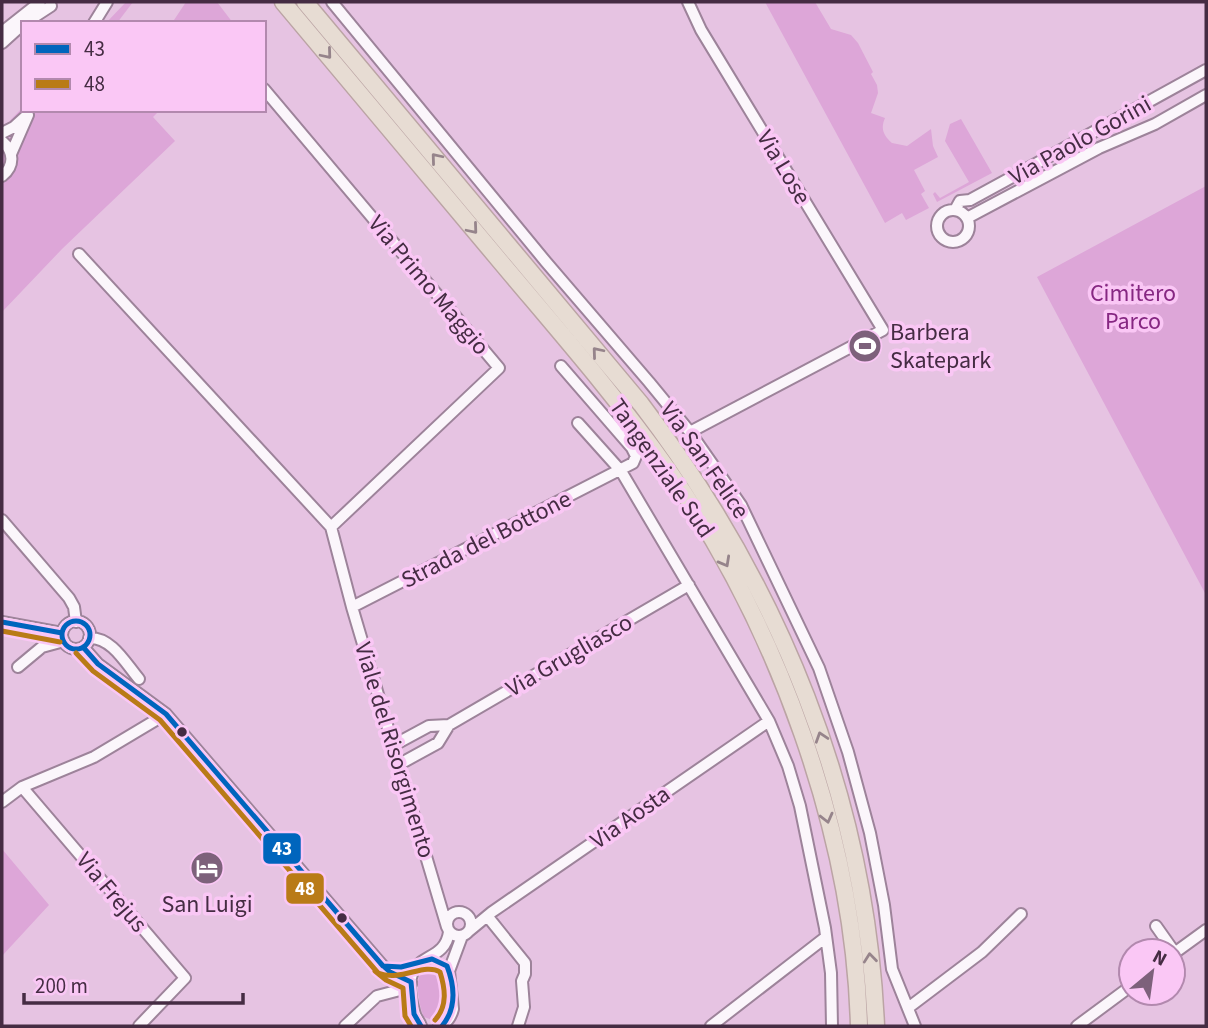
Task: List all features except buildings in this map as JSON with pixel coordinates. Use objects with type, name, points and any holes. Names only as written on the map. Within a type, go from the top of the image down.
[{"type":"highway","name":"Tangenziale Sud","points":[[283,2],[634,423],[690,503],[729,569],[753,615],[785,688],[816,780],[834,847],[847,913],[859,1026]]},
{"type":"highway","name":"Tangenziale Sud","points":[[305,2],[641,404],[690,472],[745,561],[808,699],[843,809],[865,917],[876,1026]]},
{"type":"street","points":[[95,21],[107,2]]},
{"type":"street","name":"Via San Felice","points":[[332,2],[690,432],[741,505],[819,668],[860,792],[884,905],[892,969],[915,1026]]},
{"type":"street","name":"Via Lose","points":[[688,2],[701,30],[883,330],[690,432]]},
{"type":"street","points":[[27,21],[48,3]]},
{"type":"street","points":[[2,32],[48,3]]},
{"type":"street","points":[[2,43],[21,27]]},
{"type":"street","name":"Via Paolo Gorini","points":[[955,210],[960,201],[970,200],[1206,70]]},
{"type":"street","name":"Via Primo Maggio","points":[[266,91],[499,368],[331,527]]},
{"type":"street","name":"Via Paolo Gorini","points":[[967,218],[1099,148],[1155,124],[1206,95]]},
{"type":"street","points":[[2,133],[30,113]]},
{"type":"street","points":[[2,176],[10,167],[11,154],[30,113]]},
{"type":"street","points":[[2,141],[11,154]]},
{"type":"street","points":[[955,210],[967,218],[969,231],[964,238],[951,242],[943,239],[938,230],[938,220],[945,212],[955,210]]},
{"type":"street","points":[[79,254],[331,527],[352,607]]},
{"type":"street","points":[[561,366],[635,452],[633,463],[621,471]]},
{"type":"street","points":[[578,423],[621,471],[769,721],[788,766],[800,806],[826,937],[831,973],[832,1026]]},
{"type":"street","name":"Strada del Bottone","points":[[352,607],[621,471]]},
{"type":"street","points":[[2,520],[69,598],[74,607],[76,622]]},
{"type":"street","name":"Via Grugliasco","points":[[392,746],[429,726],[449,725],[688,585]]},
{"type":"street","name":"Viale del Risorgimento","points":[[352,607],[448,929]]},
{"type":"street","points":[[2,622],[63,637],[71,648],[99,638],[108,643],[139,679]]},
{"type":"street","points":[[18,667],[42,647],[63,637],[67,625],[76,622],[85,625],[86,643],[97,664],[166,714],[383,966],[393,975],[411,983]]},
{"type":"street","points":[[2,802],[22,787],[94,757],[166,714]]},
{"type":"street","name":"Via Aosta","points":[[465,933],[769,721]]},
{"type":"street","name":"Via Grugliasco","points":[[398,765],[438,743],[449,725]]},
{"type":"street","name":"Via Frejus","points":[[22,787],[185,978],[139,1026]]},
{"type":"street","points":[[438,893],[463,914],[471,925],[449,971],[453,1009],[449,1020],[441,1026]]},
{"type":"street","points":[[383,966],[397,970],[416,965],[427,958],[443,947],[449,916],[463,914]]},
{"type":"street","name":"Via Aosta","points":[[463,914],[490,914]]},
{"type":"street","points":[[490,914],[525,963],[524,1007],[518,1026]]},
{"type":"street","points":[[908,1008],[982,952],[1021,914]]},
{"type":"street","points":[[1156,926],[1163,937]]},
{"type":"street","points":[[448,929],[455,936],[465,933]]},
{"type":"street","points":[[1187,944],[1206,929]]},
{"type":"street","points":[[711,1026],[826,937]]},
{"type":"street","points":[[427,958],[439,960],[449,971]]},
{"type":"street","points":[[416,965],[411,983],[413,1008],[416,1017],[423,1024]]},
{"type":"street","points":[[345,1026],[371,1000],[400,990],[411,983]]},
{"type":"street","points":[[1077,1026],[1117,996]]},
{"type":"street","points":[[371,1000],[393,997],[413,1008]]},
{"type":"green space","points":[[126,2],[133,2],[119,21],[108,21]]},
{"type":"green space","points":[[186,2],[217,2],[231,21],[173,21]]},
{"type":"green space","points":[[765,2],[815,2],[831,29],[851,35],[858,43],[877,85],[878,93],[871,113],[885,118],[884,132],[892,143],[907,146],[931,129],[933,146],[938,157],[914,170],[925,191],[921,194],[929,208],[906,220],[902,213],[885,223]]},
{"type":"green space","points":[[21,109],[21,112],[158,112],[153,117],[175,141],[62,249],[2,312],[2,129]]},
{"type":"green space","points":[[961,119],[992,173],[937,202],[933,194],[935,192],[940,198],[969,182],[945,141],[950,124]]},
{"type":"green space","name":"Cimitero Parco","points":[[1206,186],[1206,595],[1037,277]]},
{"type":"green space","points":[[2,849],[49,905],[2,956]]},
{"type":"green space","points":[[429,964],[440,967],[446,990],[445,1015],[441,1020],[435,1021],[424,1017],[418,996],[420,973]]},
{"type":"transit line","name":"43","points":[[76,621],[86,625],[90,635],[86,645],[76,649],[66,645],[62,635],[66,625],[76,621]]},
{"type":"transit line","name":"43","points":[[2,622],[62,633]]},
{"type":"transit line","name":"48","points":[[2,631],[60,642]]},
{"type":"transit line","name":"43","points":[[83,647],[98,664],[166,714],[383,966],[401,967],[432,959],[447,966],[453,997],[450,1012],[442,1026]]},
{"type":"transit line","name":"48","points":[[76,653],[93,671],[160,720],[378,973],[396,975],[427,969],[440,972],[444,1003],[435,1020]]},
{"type":"transit line","name":"43","points":[[381,964],[390,972],[411,982],[414,1014],[421,1026]]},
{"type":"transit line","name":"48","points":[[375,971],[403,988],[405,1016],[411,1026]]},
{"type":"place","name":"Barbera Skatepark","points":[[865,346]]},
{"type":"place","name":"San Luigi","points":[[207,868]]}]
